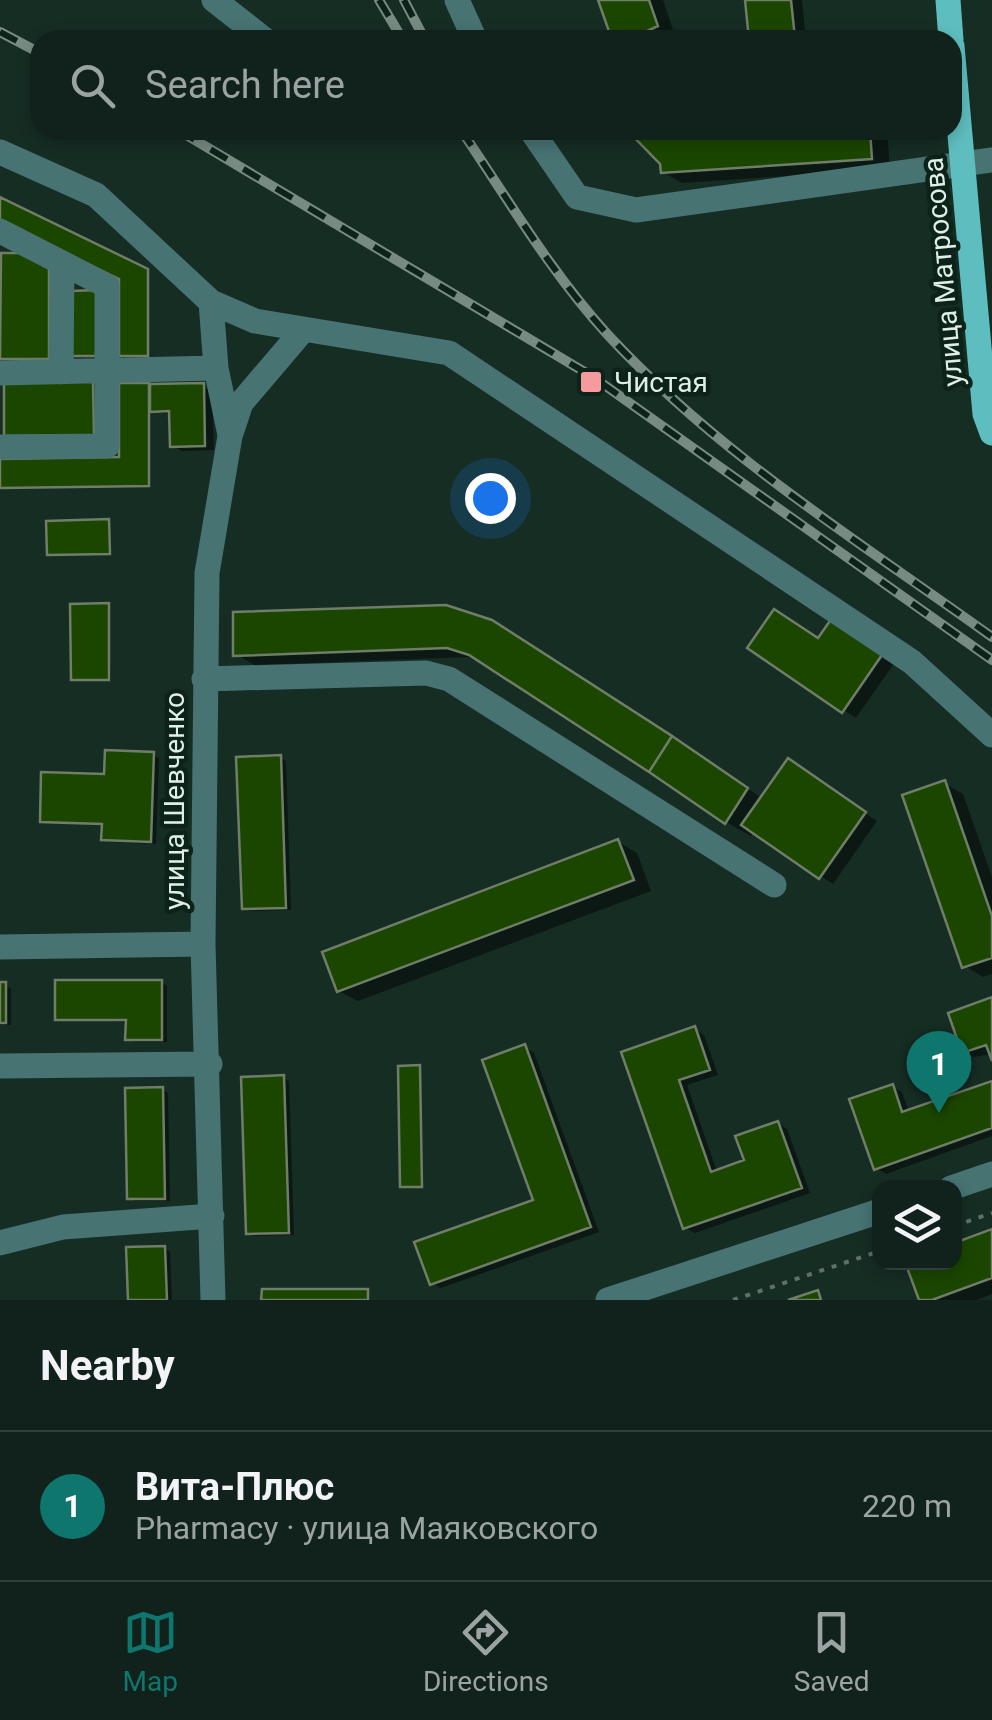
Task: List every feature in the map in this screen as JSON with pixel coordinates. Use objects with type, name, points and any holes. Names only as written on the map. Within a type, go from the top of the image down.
[{"type":"main road","name":"улица Матросова","points":[[948,0],[951,30]]},
{"type":"main road","name":"улица Матросова","points":[[961,140],[986,414],[992,433]]},
{"type":"street","points":[[214,0],[252,30]]},
{"type":"street","points":[[457,0],[470,30]]},
{"type":"street","points":[[538,140],[578,197],[636,210],[964,167],[992,160]]},
{"type":"street","points":[[0,152],[96,195],[211,302],[256,321],[450,354],[912,662],[992,735]]},
{"type":"street","points":[[0,231],[107,286],[107,446],[0,447]]},
{"type":"street","points":[[61,372],[62,263]]},
{"type":"street","points":[[211,302],[216,368],[230,436]]},
{"type":"street","name":"улица Шевченко","points":[[213,1300],[204,944],[206,573],[230,436],[241,403],[304,329]]},
{"type":"street","points":[[0,373],[216,368]]},
{"type":"street","points":[[204,679],[426,673],[449,680],[774,885]]},
{"type":"street","points":[[0,947],[204,944]]},
{"type":"street","points":[[0,1066],[210,1064]]},
{"type":"street","points":[[962,1184],[992,1174]]},
{"type":"street","points":[[608,1300],[872,1214]]},
{"type":"street","points":[[0,1243],[63,1227],[212,1216]]},
{"type":"path","points":[[962,1223],[992,1214]]},
{"type":"path","points":[[734,1300],[872,1254]]},
{"type":"building","points":[[598,0],[649,0],[658,26],[649,30],[608,30]]},
{"type":"building","points":[[745,0],[791,0],[794,30],[748,30]]},
{"type":"building","points":[[637,140],[871,140],[872,159],[661,173],[660,164]]},
{"type":"building","points":[[0,197],[148,269],[148,356],[119,356],[119,279],[0,222]]},
{"type":"building","points":[[1,253],[26,253],[49,265],[49,359],[0,359]]},
{"type":"building","points":[[98,290],[99,356],[71,356],[70,291]]},
{"type":"building","points":[[93,380],[94,435],[4,436],[4,382]]},
{"type":"building","points":[[119,383],[149,383],[149,486],[0,488],[0,459],[119,457]]},
{"type":"building","points":[[204,383],[205,446],[170,447],[169,411],[150,412],[150,384]]},
{"type":"building","points":[[109,519],[110,554],[47,555],[46,521]]},
{"type":"building","points":[[109,603],[109,680],[71,680],[70,604]]},
{"type":"building","points":[[446,605],[492,620],[672,736],[649,772],[469,655],[447,648],[233,656],[233,612]]},
{"type":"building","points":[[774,609],[818,638],[832,618],[884,652],[842,713],[747,648]]},
{"type":"building","points":[[672,736],[748,788],[725,824],[649,772]]},
{"type":"building","points":[[105,750],[154,752],[151,842],[101,840],[102,824],[40,822],[41,772],[104,774]]},
{"type":"building","points":[[281,755],[286,908],[242,909],[236,757]]},
{"type":"building","points":[[788,758],[866,812],[819,879],[741,825]]},
{"type":"building","points":[[945,780],[992,916],[992,958],[962,968],[902,795]]},
{"type":"building","points":[[618,839],[634,880],[337,992],[322,952]]},
{"type":"building","points":[[55,980],[162,980],[162,1040],[125,1040],[126,1020],[55,1020]]},
{"type":"building","points":[[0,982],[6,982],[6,1023],[0,1023]]},
{"type":"building","points":[[992,997],[992,1061],[986,1045],[962,1053],[948,1013]]},
{"type":"building","points":[[695,1026],[710,1070],[679,1080],[711,1172],[744,1160],[735,1136],[778,1121],[802,1188],[683,1229],[621,1052]]},
{"type":"building","points":[[525,1044],[591,1227],[430,1285],[414,1242],[533,1200],[482,1060]]},
{"type":"building","points":[[420,1065],[422,1187],[400,1187],[398,1066]]},
{"type":"building","points":[[284,1075],[289,1233],[246,1234],[241,1077]]},
{"type":"building","points":[[992,1081],[992,1128],[874,1170],[849,1099],[893,1084],[902,1112]]},
{"type":"building","points":[[163,1087],[165,1199],[127,1199],[125,1088]]},
{"type":"building","points":[[992,1229],[992,1278],[932,1300],[919,1300],[908,1270],[962,1270],[962,1240]]},
{"type":"building","points":[[165,1246],[167,1300],[128,1300],[126,1247]]},
{"type":"building","points":[[262,1289],[368,1289],[368,1300],[261,1300]]},
{"type":"building","points":[[818,1290],[821,1300],[788,1300]]},
{"type":"railway","points":[[379,0],[397,30]]},
{"type":"railway","points":[[404,0],[420,30]]},
{"type":"railway","points":[[0,32],[30,48]]},
{"type":"railway","points":[[195,140],[593,377],[992,660]]},
{"type":"railway","points":[[468,140],[568,287],[651,379],[743,458],[992,637]]},
{"type":"place","name":"Чистая","points":[[591,382]]},
{"type":"place","name":"Вита-Плюс","points":[[939,1113]]}]
